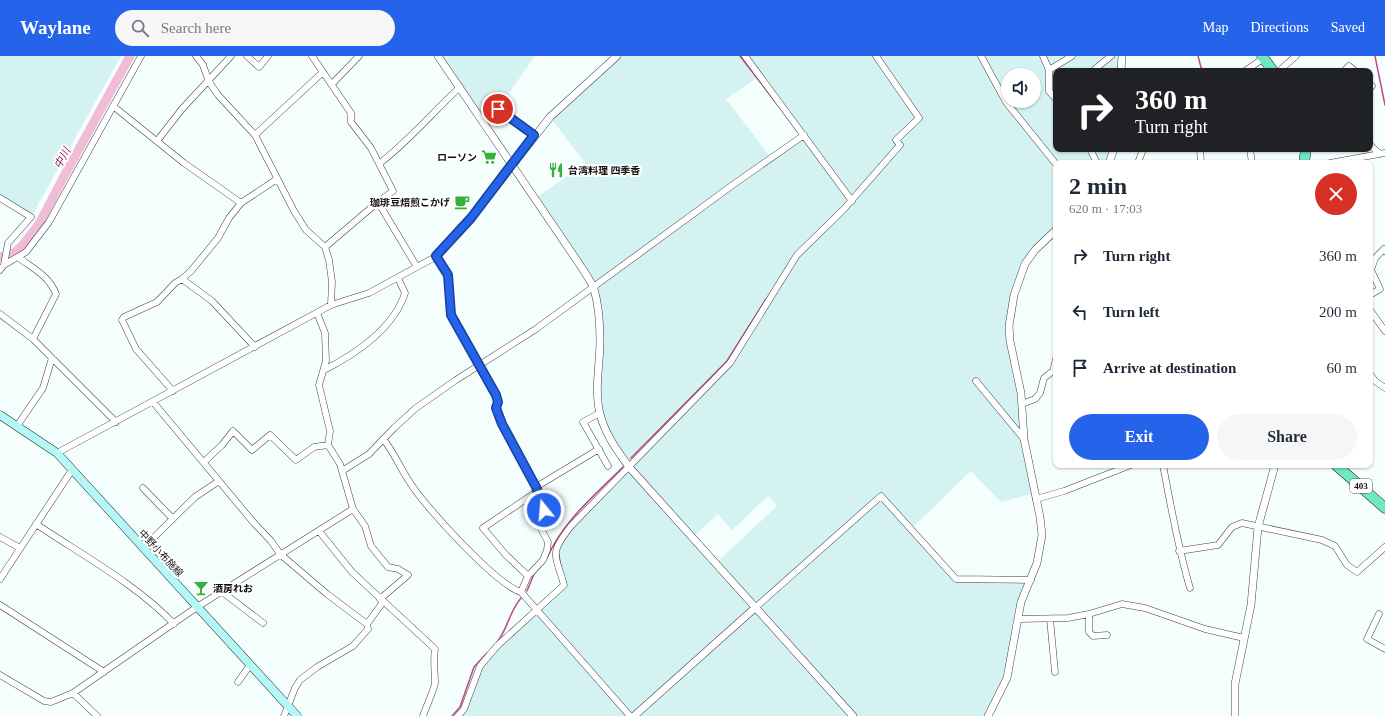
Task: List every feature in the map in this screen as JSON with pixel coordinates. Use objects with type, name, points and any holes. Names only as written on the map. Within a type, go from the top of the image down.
[{"type":"highway","points":[[1263,57],[1271,68]]},
{"type":"highway","name":"403","points":[[1339,468],[1385,508]]},
{"type":"main road","name":"中野小布施線","points":[[0,415],[57,454],[297,716]]},
{"type":"street","points":[[2,267],[19,258],[35,243],[50,221],[142,56]]},
{"type":"street","points":[[196,56],[203,65],[209,82],[218,95],[256,135],[277,179],[306,230],[325,247],[329,260],[332,282],[331,305]]},
{"type":"street","points":[[157,141],[182,110],[231,56]]},
{"type":"street","points":[[247,56],[259,67],[268,56]]},
{"type":"street","points":[[312,56],[351,113],[351,122],[380,163],[393,191],[325,247]]},
{"type":"street","points":[[332,84],[359,56]]},
{"type":"street","points":[[438,56],[593,288],[598,308],[600,342],[597,389],[600,414],[608,436],[629,467],[853,716]]},
{"type":"street","points":[[57,454],[331,305],[370,293],[436,256],[471,218],[534,135],[566,100],[617,56]]},
{"type":"street","points":[[745,56],[852,201]]},
{"type":"street","points":[[458,716],[464,709],[480,666],[497,646],[564,585],[555,553],[557,543],[571,526],[730,363],[797,255],[852,201],[900,145],[896,140],[919,118],[876,56]]},
{"type":"street","points":[[981,56],[1006,102],[1053,160]]},
{"type":"street","points":[[1043,56],[1049,70],[1049,91],[1053,96]]},
{"type":"street","points":[[1049,70],[1072,56]]},
{"type":"street","points":[[1097,68],[1111,56]]},
{"type":"street","points":[[1282,68],[1296,56]]},
{"type":"street","points":[[1121,57],[1121,68]]},
{"type":"street","points":[[1249,68],[1263,57]]},
{"type":"street","points":[[256,135],[324,72]]},
{"type":"street","points":[[380,163],[397,150],[460,87]]},
{"type":"street","points":[[113,106],[184,164],[241,203]]},
{"type":"street","points":[[498,109],[534,135]]},
{"type":"street","points":[[342,472],[369,454],[416,408],[456,380],[536,329],[734,184],[804,135]]},
{"type":"street","points":[[1373,146],[1382,154]]},
{"type":"street","points":[[1347,160],[1382,154]]},
{"type":"street","points":[[173,391],[136,349],[122,320],[124,317],[157,302],[175,283],[191,271],[218,238],[229,218],[241,203],[277,179]]},
{"type":"street","points":[[0,198],[31,217],[8,243],[2,267]]},
{"type":"street","points":[[378,202],[417,267]]},
{"type":"street","points":[[988,716],[1007,678],[1021,602],[1031,580],[1042,535],[1024,439],[1022,404],[1016,364],[1010,341],[1009,326],[1014,295],[1019,277],[1029,257],[1053,233]]},
{"type":"street","points":[[1373,262],[1374,258],[1384,250],[1385,251]]},
{"type":"street","points":[[436,256],[448,275],[451,315],[496,395],[498,402],[496,408],[502,424],[537,489],[544,510],[536,519],[548,542],[543,560],[528,576],[521,592]]},
{"type":"street","points":[[19,258],[36,271],[43,274],[52,283],[56,294],[33,339]]},
{"type":"street","points":[[1373,274],[1380,289],[1373,293]]},
{"type":"street","points":[[324,370],[343,360],[389,322],[403,300],[405,293],[398,278]]},
{"type":"street","points":[[182,279],[212,301],[255,347]]},
{"type":"street","points":[[284,716],[287,705],[300,680],[317,667],[353,646],[368,629],[367,624],[382,600],[408,575],[398,569],[388,567],[371,546],[366,526],[353,509],[342,472],[328,444],[330,431],[319,385],[326,360],[325,334],[317,313]]},
{"type":"street","points":[[0,314],[33,339],[116,422]]},
{"type":"street","points":[[1373,314],[1385,331]]},
{"type":"street","points":[[17,426],[43,388],[52,358]]},
{"type":"street","points":[[1022,404],[1035,399],[1040,393],[1044,378],[1053,371]]},
{"type":"street","points":[[1373,378],[1385,388]]},
{"type":"street","points":[[976,381],[1024,439]]},
{"type":"street","points":[[153,402],[271,541],[280,554],[327,594],[367,624]]},
{"type":"street","points":[[600,414],[583,422],[608,466]]},
{"type":"street","points":[[204,462],[222,445],[233,431],[252,450],[270,436],[296,460],[314,447],[328,444]]},
{"type":"street","points":[[384,440],[396,456],[411,485],[457,538],[481,562],[514,590],[521,592],[630,716]]},
{"type":"street","points":[[528,576],[505,554],[483,528],[537,489],[599,449]]},
{"type":"street","points":[[1036,498],[1064,490],[1123,468]]},
{"type":"street","points":[[1163,468],[1175,520],[1179,551],[1190,588]]},
{"type":"street","points":[[1235,716],[1235,684],[1251,605],[1258,526],[1274,468]]},
{"type":"street","points":[[0,579],[72,470]]},
{"type":"street","points":[[143,548],[195,497],[220,481]]},
{"type":"street","points":[[143,488],[173,519]]},
{"type":"street","points":[[634,716],[881,496],[956,579],[1013,578],[1031,580]]},
{"type":"street","points":[[0,675],[44,701],[52,702],[73,693],[221,591],[353,509]]},
{"type":"street","points":[[1179,551],[1218,545],[1232,527],[1236,524],[1242,523],[1322,540],[1335,546],[1347,565],[1357,572],[1385,547]]},
{"type":"street","points":[[36,524],[116,577],[164,613],[174,624]]},
{"type":"street","points":[[319,531],[352,572],[431,642],[435,649],[433,661],[435,684],[428,699],[423,716]]},
{"type":"street","points":[[0,537],[20,548]]},
{"type":"street","points":[[221,591],[263,624]]},
{"type":"street","points":[[1019,619],[1068,618],[1089,614],[1122,604],[1145,608],[1205,629],[1244,638]]},
{"type":"street","points":[[0,605],[104,672]]},
{"type":"street","points":[[1089,614],[1089,632],[1093,636],[1107,635]]},
{"type":"street","points":[[1379,614],[1367,640],[1385,649]]},
{"type":"street","points":[[1050,619],[1055,672]]},
{"type":"street","points":[[238,682],[250,665]]},
{"type":"street","points":[[73,693],[97,716]]},
{"type":"shaded area","points":[[0,56],[121,56],[31,217],[0,198]]},
{"type":"shaded area","points":[[438,56],[535,56],[486,126]]},
{"type":"shaded area","points":[[617,56],[1118,56],[1121,60],[1121,68],[1053,68],[1053,152],[1113,152],[1110,160],[1053,160],[1053,233],[1025,264],[1009,326],[1035,493],[1001,502],[971,471],[911,529],[956,579],[1031,580],[1021,602],[1007,678],[988,716],[458,716],[480,666],[564,585],[555,553],[558,544],[629,467],[600,413],[600,341],[593,288],[535,199],[585,163],[550,117]],"holes":[[[760,76],[804,135],[771,158],[726,99]],[[768,496],[777,506],[716,563],[693,537],[718,514],[732,530]]]},
{"type":"waterway","name":"中川","points":[[0,257],[14,253],[22,246],[39,224],[130,56]]},
{"type":"waterway","points":[[740,56],[777,104]]},
{"type":"waterway","points":[[1198,56],[1201,68]]},
{"type":"waterway","points":[[1375,56],[1385,105]]},
{"type":"waterway","points":[[631,458],[727,361],[766,299]]},
{"type":"waterway","points":[[547,558],[562,532],[580,509],[623,467]]},
{"type":"waterway","points":[[527,591],[534,574],[545,561]]},
{"type":"waterway","points":[[497,642],[521,598]]},
{"type":"waterway","points":[[452,716],[460,707],[474,667],[487,653]]},
{"type":"place","name":"ローソン","points":[[489,157]]},
{"type":"place","name":"台湾料理 四季香","points":[[556,170]]},
{"type":"place","name":"珈琲豆焙煎こかげ","points":[[462,202]]},
{"type":"place","name":"酒房れお","points":[[201,588]]},
{"type":"route","points":[[498,109],[534,135],[471,218],[436,256],[440,259],[448,275],[451,315],[496,395],[498,402],[496,408],[502,424],[538,491],[544,510]]}]
